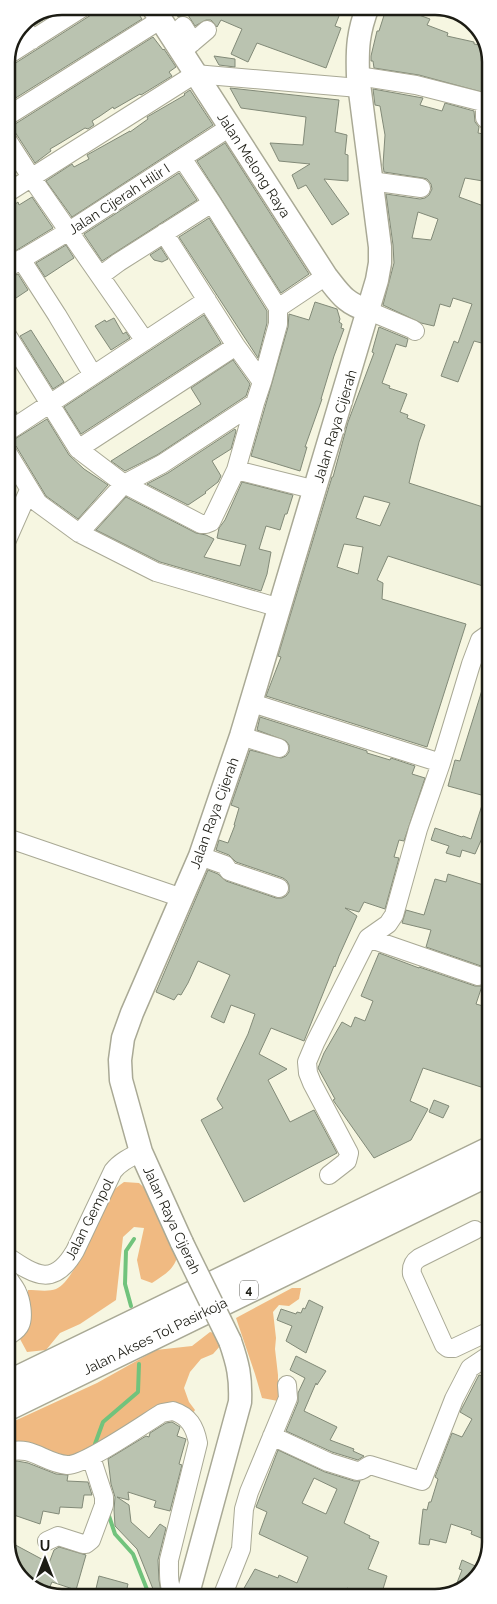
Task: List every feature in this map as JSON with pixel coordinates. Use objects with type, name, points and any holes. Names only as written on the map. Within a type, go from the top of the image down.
[{"type":"highway","name":"Jalan Akses Tol Pasirkoja","points":[[15,1381],[482,1154]]},
{"type":"highway","name":"Jalan Akses Tol Pasirkoja","points":[[15,1404],[482,1176]]},
{"type":"main road","name":"Jalan Melong Raya","points":[[158,15],[187,47],[195,74],[326,276],[344,298],[354,306],[369,311]]},
{"type":"main road","name":"Jalan Raya Cijerah","points":[[189,1589],[240,1402],[239,1369],[230,1341],[182,1243],[141,1152],[121,1080],[120,1060],[123,1038],[132,1013],[200,856],[252,703],[369,311],[380,263],[380,247],[358,82],[357,51],[365,15]]},
{"type":"street","points":[[17,49],[70,15]]},
{"type":"street","points":[[15,111],[153,15]]},
{"type":"street","points":[[183,26],[187,47],[207,30]]},
{"type":"street","points":[[27,32],[32,40]]},
{"type":"street","points":[[15,187],[195,74],[416,85],[482,102]]},
{"type":"street","name":"Jalan Cijerah Hilir I","points":[[15,262],[70,231],[230,127]]},
{"type":"street","points":[[15,152],[145,341]]},
{"type":"street","points":[[15,348],[78,449],[124,484],[202,524],[211,522],[236,470],[278,324],[278,308],[182,158]]},
{"type":"street","points":[[371,181],[422,188]]},
{"type":"street","points":[[100,276],[118,262],[212,204]]},
{"type":"street","points":[[164,233],[236,346],[262,382]]},
{"type":"street","points":[[15,264],[57,315],[93,374]]},
{"type":"street","points":[[278,308],[326,276]]},
{"type":"street","points":[[15,427],[207,300]]},
{"type":"street","points":[[369,311],[412,328],[415,332]]},
{"type":"street","points":[[78,449],[236,346]]},
{"type":"street","points":[[79,533],[124,484],[162,464],[255,403]]},
{"type":"street","points":[[15,466],[38,503],[45,510],[79,533],[156,572],[280,608]]},
{"type":"street","points":[[236,470],[316,490]]},
{"type":"street","points":[[15,522],[29,490]]},
{"type":"street","points":[[329,1175],[347,1161],[349,1153],[312,1083],[308,1073],[307,1062],[368,938],[388,924],[394,915],[418,829],[441,763],[471,664],[482,639]]},
{"type":"street","points":[[252,703],[441,763]]},
{"type":"street","points":[[241,736],[279,748]]},
{"type":"street","points":[[15,841],[182,898]]},
{"type":"street","points":[[200,856],[227,866],[229,871],[279,888]]},
{"type":"street","points":[[368,938],[478,976]]},
{"type":"street","name":"Jalan Gempol","points":[[15,1261],[33,1273],[41,1275],[49,1274],[62,1268],[75,1251],[113,1172],[126,1159],[141,1152]]},
{"type":"street","points":[[474,1230],[419,1258],[414,1262],[412,1274],[444,1345],[448,1348],[454,1348],[482,1335]]},
{"type":"street","points":[[15,1288],[21,1304],[22,1320],[20,1326],[15,1330]]},
{"type":"street","points":[[272,1436],[328,1462],[357,1472],[370,1465],[422,1481],[454,1399],[470,1368],[482,1360]]},
{"type":"street","points":[[225,1589],[241,1549],[244,1509],[249,1492],[288,1398],[287,1385]]},
{"type":"street","points":[[15,1450],[29,1451],[53,1462],[70,1465],[94,1455],[162,1413],[169,1411],[180,1413],[187,1418],[194,1427],[198,1443],[169,1560],[172,1589]]},
{"type":"street","points":[[47,1541],[58,1536],[83,1544],[91,1540],[104,1505],[104,1497],[94,1455]]},
{"type":"shaded area","points":[[124,1182],[139,1183],[148,1191],[178,1252],[175,1263],[152,1283],[141,1279],[137,1260],[144,1228],[134,1227],[123,1237],[116,1300],[80,1324],[60,1333],[46,1350],[27,1352],[20,1339],[28,1319],[28,1290],[53,1290],[64,1283],[79,1260],[106,1202],[113,1191]]},
{"type":"shaded area","points":[[292,1288],[301,1288],[299,1299],[289,1306],[279,1305],[273,1312],[276,1338],[278,1401],[262,1398],[236,1318]]},
{"type":"shaded area","points":[[210,1332],[218,1334],[221,1345],[213,1354],[201,1359],[190,1372],[184,1388],[189,1402],[195,1410],[186,1424],[172,1414],[93,1458],[15,1457],[15,1421],[97,1383],[156,1350],[192,1346]]},
{"type":"building","points":[[91,15],[139,15],[142,19],[15,98],[15,63]]},
{"type":"building","points":[[188,15],[339,15],[335,26],[341,28],[326,68],[257,43],[248,62],[231,54],[242,29],[221,20],[217,27],[211,20],[206,20],[195,26]]},
{"type":"building","points":[[384,15],[419,15],[430,19],[427,25],[448,33],[447,36],[474,42],[474,44],[478,45],[482,56],[482,92],[419,75],[374,68],[371,56],[377,31],[379,31]]},
{"type":"building","points":[[153,37],[176,67],[169,72],[172,76],[141,95],[114,109],[113,107],[92,121],[94,125],[88,129],[85,128],[50,149],[51,151],[35,163],[15,132],[15,124]]},
{"type":"building","points":[[214,56],[235,59],[235,67],[219,65]]},
{"type":"building","points":[[230,88],[339,100],[335,132],[347,135],[345,154],[348,155],[348,181],[324,179],[349,214],[332,225],[306,185],[298,189],[292,175],[310,164],[279,161],[270,143],[303,145],[306,117],[241,108]]},
{"type":"building","points":[[373,89],[423,98],[420,105],[442,111],[445,103],[474,111],[475,122],[479,127],[478,133],[482,134],[482,181],[465,178],[459,197],[482,205],[482,343],[474,341],[458,382],[441,376],[454,341],[458,343],[472,304],[453,298],[450,307],[440,304],[434,326],[421,323],[383,305],[394,263],[386,194],[420,199],[429,195],[432,189],[427,179],[384,172],[385,135],[380,106],[375,105]],"holes":[[[418,212],[438,219],[431,240],[412,238]]]},
{"type":"building","points":[[190,90],[213,125],[72,217],[46,181],[72,164],[74,167],[89,159],[87,155],[130,132],[148,119],[147,117],[185,95]]},
{"type":"building","points":[[225,143],[309,274],[281,293],[197,161]]},
{"type":"building","points":[[179,173],[197,200],[102,261],[84,234]]},
{"type":"building","points":[[32,197],[53,228],[15,251],[15,204],[18,202],[19,205]]},
{"type":"building","points":[[209,218],[267,311],[267,323],[258,358],[179,237]]},
{"type":"building","points":[[66,245],[74,258],[45,277],[36,263]]},
{"type":"building","points":[[161,248],[168,259],[162,262],[154,260],[150,255]]},
{"type":"building","points":[[18,274],[28,290],[15,299],[15,275]]},
{"type":"building","points":[[315,302],[337,309],[339,322],[342,324],[341,328],[344,329],[305,447],[307,447],[300,471],[251,456],[288,327],[289,314],[309,320]]},
{"type":"building","points":[[204,315],[221,343],[81,434],[64,407]]},
{"type":"building","points":[[114,318],[123,334],[126,332],[130,338],[111,350],[95,326],[105,320],[106,322]]},
{"type":"building","points":[[379,327],[408,339],[406,347],[396,344],[382,383],[390,386],[389,388],[407,394],[400,412],[408,415],[407,418],[425,425],[409,483],[482,507],[482,586],[388,556],[377,580],[383,583],[382,599],[466,624],[427,747],[266,696],[281,657],[278,656],[348,422],[374,353],[372,352]],"holes":[[[364,496],[390,503],[380,526],[356,518]],[[344,544],[363,547],[358,574],[337,567]]]},
{"type":"building","points":[[31,330],[64,382],[53,389],[20,336]]},
{"type":"building","points":[[233,360],[250,384],[246,396],[157,455],[125,471],[111,461],[201,404],[191,388]]},
{"type":"building","points":[[47,419],[69,455],[84,469],[108,485],[78,519],[46,496],[15,445],[15,439]]},
{"type":"building","points":[[235,429],[231,449],[212,461],[221,476],[218,482],[188,505],[147,484],[168,473]]},
{"type":"building","points":[[242,482],[293,495],[280,530],[266,526],[259,549],[271,552],[267,574],[261,591],[160,562],[96,530],[126,497],[196,533],[214,539],[204,557],[240,566],[246,545],[217,538],[219,528],[225,520]]},
{"type":"building","points":[[482,690],[482,795],[448,786],[455,760],[460,761]]},
{"type":"building","points":[[260,717],[367,751],[367,753],[415,766],[412,774],[425,778],[404,841],[399,840],[394,857],[399,858],[385,909],[364,902],[359,912],[345,908],[357,916],[334,966],[304,1041],[271,1028],[259,1054],[287,1069],[268,1080],[290,1122],[314,1110],[337,1153],[244,1202],[201,1120],[223,1108],[217,1099],[248,1034],[255,1014],[231,1005],[224,1023],[211,1017],[230,975],[198,961],[181,995],[178,994],[174,1000],[156,992],[208,870],[218,874],[226,881],[276,898],[282,898],[289,892],[289,885],[283,878],[236,862],[229,855],[216,850],[219,840],[228,843],[235,825],[239,808],[231,805],[250,750],[281,758],[289,752],[289,745],[286,741],[257,730]]},
{"type":"building","points":[[482,805],[482,838],[475,854],[462,850],[460,857],[446,853],[449,846],[431,840],[435,828],[471,839]]},
{"type":"building","points":[[448,874],[482,885],[482,967],[426,947],[431,930],[402,923],[406,910],[424,915],[435,879],[446,882]]},
{"type":"building","points":[[379,953],[475,986],[482,986],[476,1004],[482,1006],[482,1087],[423,1068],[410,1101],[428,1109],[411,1140],[374,1158],[333,1100],[335,1099],[318,1068],[324,1053],[342,1022],[351,1027],[355,1017],[365,1021],[373,1001],[361,996]]},
{"type":"building","points":[[434,1100],[449,1106],[443,1118],[429,1112]]},
{"type":"building","points":[[309,1300],[323,1307],[306,1353],[286,1341],[292,1326],[277,1320],[281,1309],[296,1314],[297,1312],[301,1313]]},
{"type":"building","points":[[296,1356],[326,1371],[317,1385],[316,1383],[304,1411],[337,1427],[330,1440],[354,1449],[353,1451],[364,1456],[358,1460],[332,1452],[286,1431],[298,1402],[298,1393],[305,1378],[290,1370]]},
{"type":"building","points":[[479,1375],[482,1376],[482,1538],[471,1534],[472,1531],[451,1524],[446,1543],[430,1539],[429,1545],[419,1544],[423,1509],[427,1510],[429,1502],[431,1502],[438,1479],[435,1477],[452,1433],[462,1437],[472,1419],[460,1412]]},
{"type":"building","points":[[172,1422],[180,1427],[177,1436],[186,1439],[179,1464],[182,1465],[170,1511],[154,1507],[156,1501],[128,1492],[129,1500],[117,1497],[129,1505],[131,1522],[149,1538],[160,1524],[166,1528],[158,1560],[161,1589],[153,1589],[137,1549],[115,1526],[115,1497],[111,1484],[108,1459],[146,1436],[149,1437],[150,1433],[166,1423]]},
{"type":"building","points":[[278,1450],[325,1472],[360,1481],[344,1523],[379,1542],[368,1569],[387,1576],[383,1589],[244,1589],[255,1569],[278,1578],[279,1575],[297,1583],[308,1557],[259,1534],[267,1512],[256,1507]],"holes":[[[314,1478],[337,1489],[326,1514],[302,1503]]]},
{"type":"building","points":[[15,1461],[28,1463],[56,1474],[68,1475],[67,1481],[88,1482],[92,1495],[84,1495],[82,1508],[60,1507],[59,1514],[43,1511],[40,1524],[15,1515]]},
{"type":"building","points":[[15,1545],[49,1563],[54,1550],[59,1547],[86,1555],[76,1589],[52,1582],[50,1587],[47,1587],[38,1583],[27,1573],[20,1563]]},
{"type":"building","points":[[462,1560],[475,1566],[466,1577],[457,1584],[462,1570],[459,1569]]},
{"type":"building","points":[[99,1576],[128,1584],[127,1589],[96,1589]]},
{"type":"waterway","points":[[131,1306],[125,1284],[126,1251],[134,1239]]},
{"type":"waterway","points":[[95,1448],[103,1422],[138,1392],[139,1364]]},
{"type":"waterway","points":[[108,1513],[115,1534],[133,1554],[147,1589]]}]
